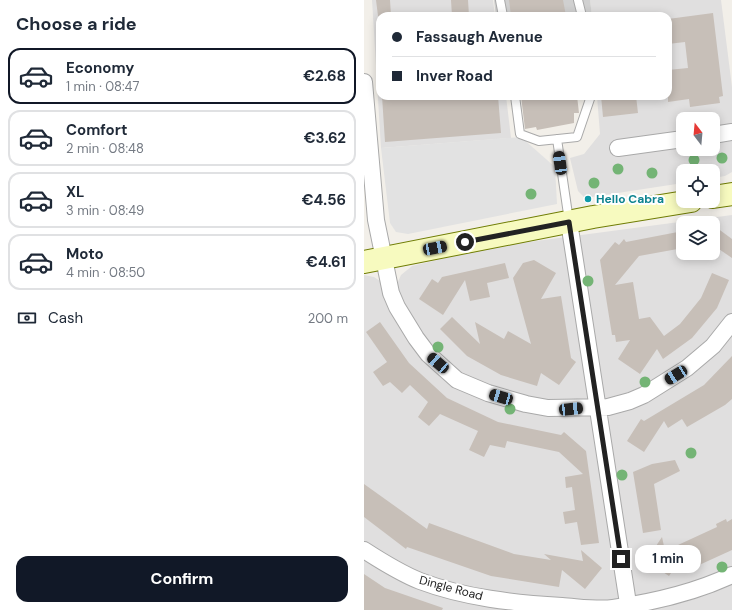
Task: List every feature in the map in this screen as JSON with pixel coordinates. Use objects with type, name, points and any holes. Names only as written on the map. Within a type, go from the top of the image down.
[{"type":"street","points":[[364,82],[376,220],[374,261],[407,325],[428,354],[457,380],[488,394],[548,408],[608,407],[630,401],[687,368],[713,346],[732,322]]},
{"type":"street","points":[[720,133],[732,132]]},
{"type":"street","points":[[618,148],[676,140]]},
{"type":"street","points":[[720,196],[732,194]]},
{"type":"street","points":[[374,261],[569,222],[676,204]]},
{"type":"street","points":[[569,222],[628,607]]},
{"type":"street","name":"Dingle Road","points":[[364,550],[419,581],[472,595],[512,603],[572,607],[628,607],[670,598],[711,585],[732,575]]},
{"type":"lane","points":[[500,0],[502,12]]},
{"type":"lane","points":[[578,0],[581,12]]},
{"type":"lane","points":[[516,100],[520,134],[539,141],[577,137],[590,100]]},
{"type":"lane","points":[[556,139],[569,222]]},
{"type":"shaded area","points":[[372,0],[493,0],[494,12],[376,12],[376,66]]},
{"type":"shaded area","points":[[494,0],[590,0],[592,12],[496,12]]},
{"type":"shaded area","points":[[590,0],[721,0],[732,87],[732,172],[720,177],[720,164],[676,164],[676,184],[585,198],[578,191],[570,158],[584,154],[600,134],[597,100],[672,100],[672,12],[592,12]]},
{"type":"shaded area","points":[[378,100],[506,100],[511,138],[381,148]]},
{"type":"shaded area","points":[[521,137],[555,167],[557,204],[408,234],[396,232],[390,223],[381,148]]},
{"type":"shaded area","points":[[732,215],[732,610],[364,610],[364,275],[374,277],[380,281],[386,290],[396,286],[401,275],[412,266],[492,247],[676,222],[676,260],[720,260],[720,217]]},
{"type":"building","points":[[376,0],[390,0],[391,12],[378,12]]},
{"type":"building","points":[[451,0],[468,0],[469,12],[452,12]]},
{"type":"building","points":[[509,0],[563,0],[565,12],[510,12]]},
{"type":"building","points":[[713,13],[723,96],[719,97],[720,103],[690,107],[689,99],[668,102],[668,100],[672,100],[672,70],[688,68],[685,42],[672,44],[672,18]]},
{"type":"building","points":[[382,100],[498,100],[501,133],[385,142]]},
{"type":"building","points":[[521,100],[577,100],[579,113],[574,113],[574,123],[537,130],[536,127],[525,129]]},
{"type":"building","points":[[601,100],[636,100],[638,113],[603,117]]},
{"type":"building","points":[[720,230],[732,239],[732,258],[720,250]]},
{"type":"building","points":[[676,232],[676,249],[639,256],[615,285],[633,282],[639,319],[650,317],[664,336],[680,324],[701,298],[712,273],[729,280],[717,308],[692,338],[663,359],[657,349],[640,374],[618,359],[630,340],[616,342],[615,335],[612,335],[600,260],[615,242],[619,245],[624,239],[626,242]]},
{"type":"building","points":[[534,260],[556,273],[541,299],[561,296],[571,358],[576,362],[559,385],[541,373],[537,386],[501,375],[467,356],[440,329],[452,317],[480,344],[475,322],[504,339],[508,331],[531,344],[513,278],[523,263]]},
{"type":"building","points":[[505,263],[509,278],[487,283],[490,297],[470,301],[465,280],[443,315],[419,299],[432,279],[438,283],[442,277]]},
{"type":"building","points":[[380,322],[409,363],[447,398],[498,422],[561,435],[564,432],[586,451],[599,543],[581,545],[577,522],[565,524],[563,512],[575,510],[572,487],[566,488],[565,477],[583,474],[559,452],[507,441],[505,448],[490,445],[484,457],[469,450],[478,431],[440,414],[429,426],[418,417],[428,402],[410,385],[402,393],[390,382],[383,386],[373,372],[387,362],[366,332]]},
{"type":"building","points":[[732,356],[732,399],[725,405],[687,427],[682,419],[668,428],[664,421],[644,452],[627,441],[641,419],[644,421],[704,385]]},
{"type":"building","points":[[675,460],[680,471],[654,484],[661,530],[643,533],[633,472],[652,464]]},
{"type":"building","points":[[364,484],[427,529],[429,523],[514,554],[551,560],[544,554],[583,561],[581,550],[602,568],[585,589],[562,570],[559,587],[491,576],[407,547],[406,549],[364,517]]},
{"type":"building","points":[[726,519],[727,522],[732,519],[732,550],[697,566],[692,556],[681,571],[675,567],[669,576],[646,561],[662,537],[665,551],[717,527],[716,524]]},
{"type":"building","points":[[364,574],[385,588],[443,608],[442,610],[364,610]]},
{"type":"place","name":"Hello Cabra","points":[[588,199]]},
{"type":"route","points":[[465,242],[569,222],[621,559]]}]
